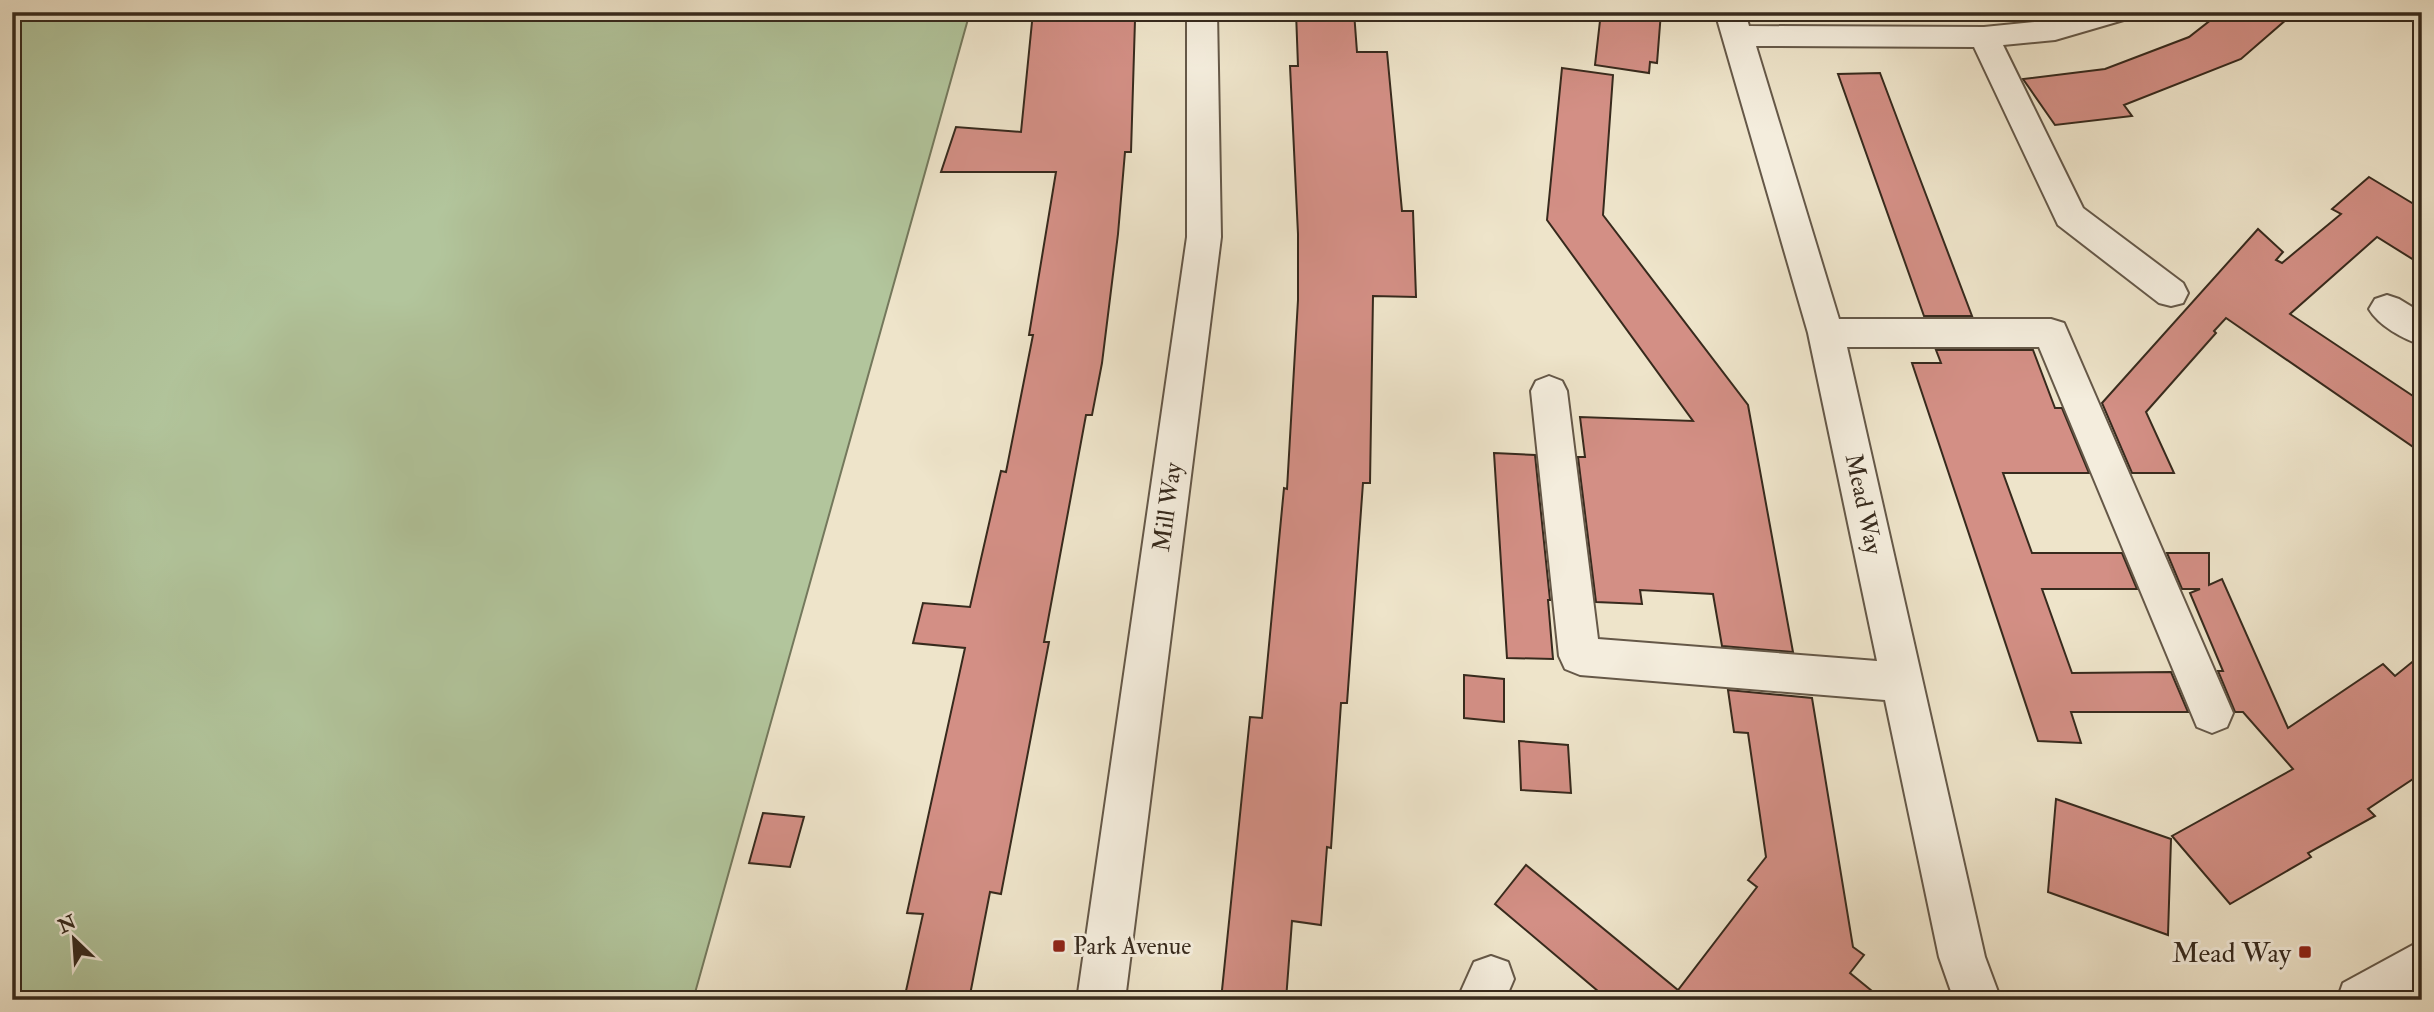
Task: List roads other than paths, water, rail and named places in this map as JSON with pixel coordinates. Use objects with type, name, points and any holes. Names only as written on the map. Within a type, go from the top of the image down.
[{"type":"street","name":"Mill Way","points":[[1101,1000],[1204,237],[1202,12]]},
{"type":"street","points":[[1734,24],[1984,37],[2055,30],[2116,12]]},
{"type":"street","name":"Mead Way","points":[[1734,24],[1826,333],[1962,957],[1978,1000]]},
{"type":"street","points":[[1984,37],[2070,216],[2171,293]]},
{"type":"street","points":[[2387,309],[2422,331]]},
{"type":"street","points":[[1826,333],[2051,333],[2212,713]]},
{"type":"street","points":[[1549,391],[1580,656],[1903,681]]},
{"type":"street","points":[[2360,1000],[2422,963]]},
{"type":"place","name":"Park Avenue","points":[[1059,946]]},
{"type":"place","name":"Mead Way","points":[[2305,952]]}]
